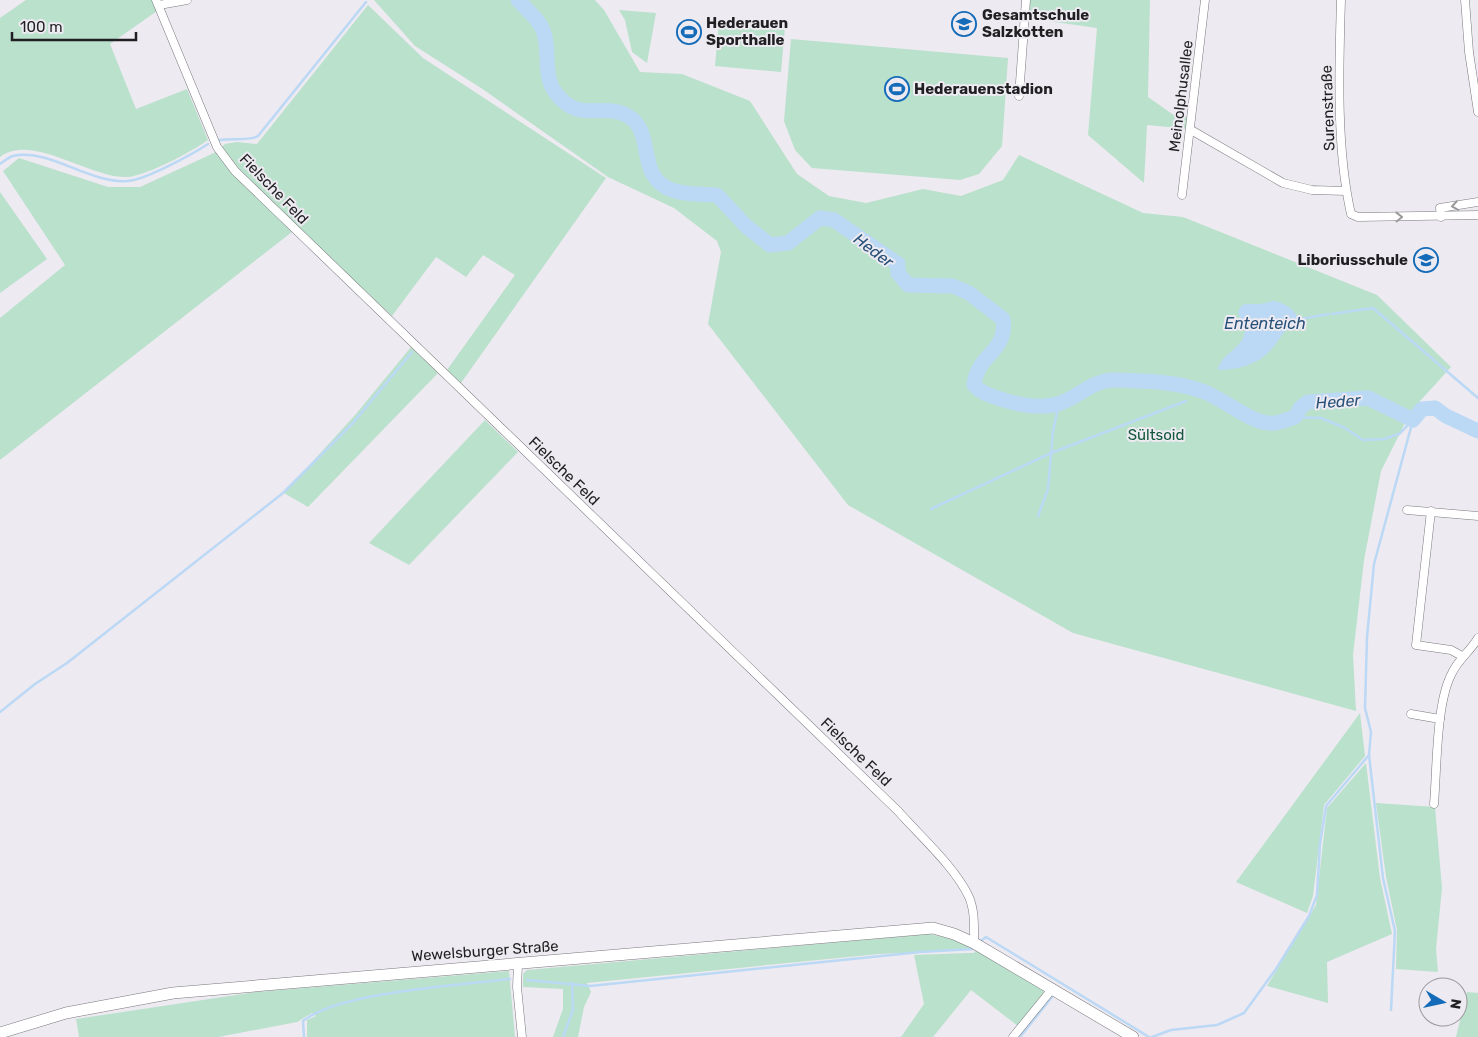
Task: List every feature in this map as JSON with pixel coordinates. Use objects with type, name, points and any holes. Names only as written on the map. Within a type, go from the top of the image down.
[{"type":"main road","name":"Wewelsburger Straße","points":[[0,1033],[66,1013],[173,993],[339,977],[518,964],[933,928],[954,934],[974,943],[1052,988]]},
{"type":"main road","points":[[1052,988],[1133,1037]]},
{"type":"street","points":[[158,2],[187,0]]},
{"type":"street","points":[[1019,96],[1026,0]]},
{"type":"street","name":"Meinolphusallee","points":[[1182,194],[1205,0]]},
{"type":"street","name":"Surenstraße","points":[[1341,0],[1339,76],[1346,191],[1351,214],[1358,217],[1441,216]]},
{"type":"street","points":[[1465,0],[1469,52],[1478,112]]},
{"type":"street","name":"Fielsche Feld","points":[[158,2],[217,147],[234,171],[898,811],[955,876],[969,897],[973,912],[974,943]]},
{"type":"street","points":[[1191,130],[1283,183],[1312,190],[1346,191]]},
{"type":"street","points":[[1478,202],[1440,208],[1441,216],[1478,215]]},
{"type":"street","points":[[1407,510],[1478,516]]},
{"type":"street","points":[[1431,511],[1416,645],[1451,650],[1462,656]]},
{"type":"street","points":[[1434,804],[1440,719],[1450,676],[1462,656],[1478,638]]},
{"type":"street","points":[[1411,714],[1440,719]]},
{"type":"street","points":[[518,964],[522,1037]]},
{"type":"street","points":[[1013,1037],[1052,988]]},
{"type":"green space","points":[[26,0],[152,0],[157,11],[110,44],[136,109],[187,89],[208,140],[158,168],[128,177],[113,176],[62,158],[28,150],[13,151],[0,157],[0,18]]},
{"type":"green space","name":"Sültsoid","points":[[374,0],[595,0],[604,10],[640,72],[682,74],[750,101],[797,174],[829,196],[866,203],[923,189],[961,196],[1003,180],[1019,155],[1143,213],[1183,217],[1377,295],[1451,367],[1411,411],[1381,471],[1364,560],[1353,655],[1356,711],[1073,633],[848,505],[708,324],[721,252],[717,241],[674,208],[608,177],[481,88],[415,46]]},
{"type":"green space","points":[[1029,0],[1150,0],[1148,97],[1175,116],[1190,117],[1189,129],[1147,125],[1144,183],[1088,135],[1097,28],[1027,18]]},
{"type":"green space","points":[[368,5],[423,58],[606,178],[461,383],[447,370],[515,275],[483,255],[466,277],[436,257],[392,316],[297,228],[0,460],[0,318],[65,265],[3,171],[19,158],[108,187],[140,187],[214,153],[225,144],[237,142],[257,144]]},
{"type":"green space","points":[[619,10],[656,13],[647,63],[632,52],[625,20]]},
{"type":"green space","points":[[719,22],[785,27],[781,72],[715,66]]},
{"type":"green space","name":"Hederauenstadion","points":[[791,39],[1008,58],[1002,146],[979,174],[960,180],[812,168],[795,150],[784,121]]},
{"type":"green space","points":[[0,192],[47,259],[0,293]]},
{"type":"green space","points":[[411,347],[438,373],[308,507],[284,493],[356,414]]},
{"type":"green space","points":[[485,420],[518,452],[409,565],[369,543]]},
{"type":"green space","points":[[1360,713],[1365,756],[1324,805],[1313,896],[1307,913],[1236,882]]},
{"type":"green space","points":[[1366,763],[1380,878],[1392,934],[1327,962],[1328,1003],[1267,986],[1316,905],[1327,808]]},
{"type":"green space","points":[[1376,803],[1435,807],[1442,888],[1436,949],[1438,972],[1396,969],[1397,930],[1386,877]]},
{"type":"green space","points":[[929,934],[957,940],[971,947],[968,950],[879,954],[587,983],[591,992],[584,1007],[578,1037],[553,1037],[563,1009],[563,989],[523,987],[523,974],[527,970]]},
{"type":"green space","points":[[976,950],[1042,987],[1044,993],[1018,1026],[971,990],[933,1037],[901,1037],[924,1004],[914,955],[974,953]]},
{"type":"green space","points":[[509,971],[515,1037],[307,1037],[307,1020],[316,1016],[312,1013],[297,1022],[218,1037],[79,1037],[76,1019],[256,992]]},
{"type":"green space","points":[[1468,992],[1478,993],[1478,1037],[1456,1037],[1458,1027],[1468,1027]]},
{"type":"water","name":"Ententeich","points":[[1272,301],[1289,307],[1300,321],[1286,330],[1270,351],[1259,360],[1239,368],[1218,370],[1223,359],[1238,345],[1244,334],[1244,327],[1238,312],[1240,308],[1244,304],[1261,304]]},
{"type":"waterway","name":"Heder","points":[[518,0],[537,20],[542,29],[546,40],[549,79],[555,92],[573,108],[618,112],[628,116],[636,123],[641,132],[649,165],[653,175],[661,184],[683,193],[717,195],[746,226],[770,245],[788,243],[820,218],[834,220],[898,264],[898,273],[908,285],[953,286],[969,293],[1003,319],[1001,339],[976,375],[974,385],[980,391],[1011,402],[1048,406],[1063,402],[1088,388],[1108,380],[1170,383],[1210,394],[1245,415],[1270,423],[1295,417],[1301,407],[1308,402],[1368,398],[1413,420],[1422,409],[1435,408],[1446,416],[1478,431]]},
{"type":"waterway","points":[[220,140],[255,138],[258,136],[366,2]]},
{"type":"waterway","points":[[0,164],[11,157],[27,155],[55,161],[99,177],[128,181],[136,180],[181,160],[208,144]]},
{"type":"waterway","points":[[1332,314],[1373,308],[1478,398]]},
{"type":"waterway","points":[[1300,319],[1329,314]]},
{"type":"waterway","points":[[0,712],[35,684],[67,663],[283,493],[352,424],[412,352]]},
{"type":"waterway","points":[[931,509],[1051,453],[1186,401]]},
{"type":"waterway","points":[[1038,516],[1048,489],[1053,431],[1059,403]]},
{"type":"waterway","name":"Heder","points":[[1295,417],[1321,418],[1345,428],[1363,440],[1384,439],[1399,434],[1412,421]]},
{"type":"waterway","points":[[1152,1037],[1171,1030],[1217,1025],[1244,1013],[1276,969],[1309,916],[1317,895],[1320,844],[1326,806],[1369,755],[1371,732],[1365,708],[1367,637],[1374,564],[1413,420]]},
{"type":"waterway","points":[[1369,755],[1383,878],[1395,931],[1391,1010]]},
{"type":"waterway","points":[[982,940],[986,937],[1149,1037]]},
{"type":"waterway","points":[[527,980],[590,986],[920,952],[974,949]]},
{"type":"waterway","points":[[304,1037],[303,1021],[320,1011],[344,1003],[402,991],[510,979]]},
{"type":"waterway","points":[[563,1037],[573,1010],[572,983]]},
{"type":"waterway","points":[[1020,1037],[1052,997]]},
{"type":"place","name":"Gesamtschule Salzkotten","points":[[964,24]]},
{"type":"place","name":"Hederauen Sporthalle","points":[[689,32]]},
{"type":"place","name":"Hederauenstadion","points":[[897,89]]},
{"type":"place","name":"Liboriusschule","points":[[1426,260]]}]
